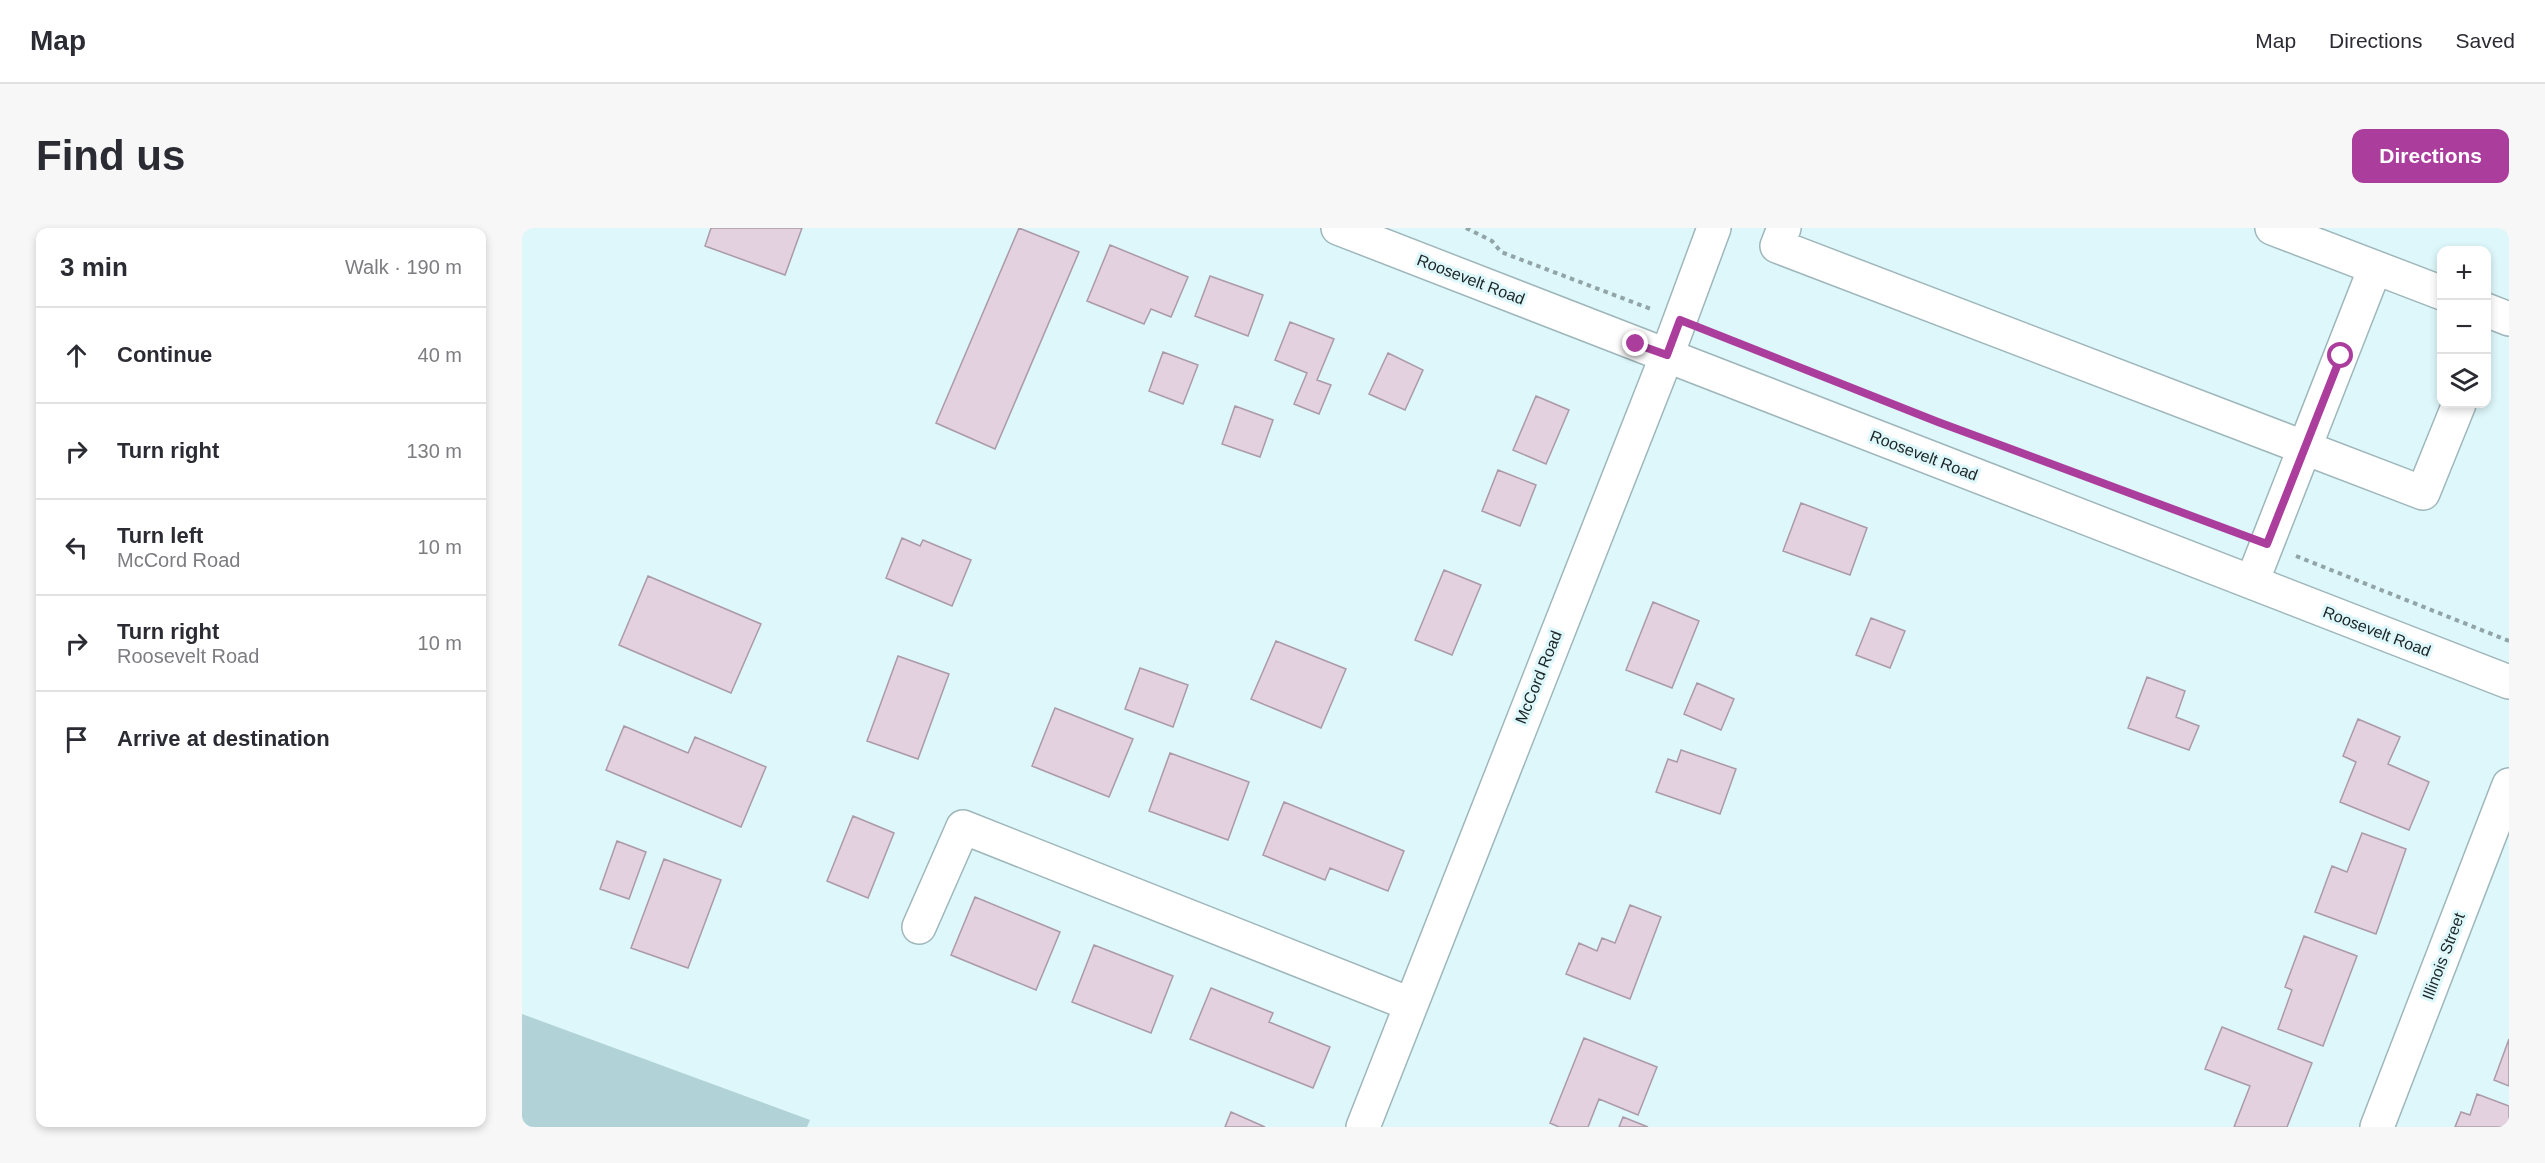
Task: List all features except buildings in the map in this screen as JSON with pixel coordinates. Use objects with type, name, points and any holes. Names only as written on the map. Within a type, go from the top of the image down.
[{"type":"street","name":"Roosevelt Road","points":[[1338,228],[2509,682]]},
{"type":"street","name":"McCord Road","points":[[1363,1127],[1667,355],[1714,228]]},
{"type":"street","points":[[1784,228],[1777,246],[2423,493],[2457,408]]},
{"type":"street","points":[[2272,228],[2437,291]]},
{"type":"street","points":[[2252,582],[2375,268]]},
{"type":"street","name":"Illinois Street","points":[[2377,1127],[2509,785]]},
{"type":"street","points":[[919,927],[963,828],[1410,1004]]},
{"type":"path","points":[[1466,228],[1492,241],[1501,252],[1871,396]]},
{"type":"path","points":[[1960,430],[2267,544],[2509,641]]},
{"type":"shaded area","points":[[522,1014],[810,1120],[807,1127],[522,1127]]},
{"type":"route","points":[[1636,344],[1667,355],[1680,320],[1938,422],[2267,544],[2341,356]]}]
